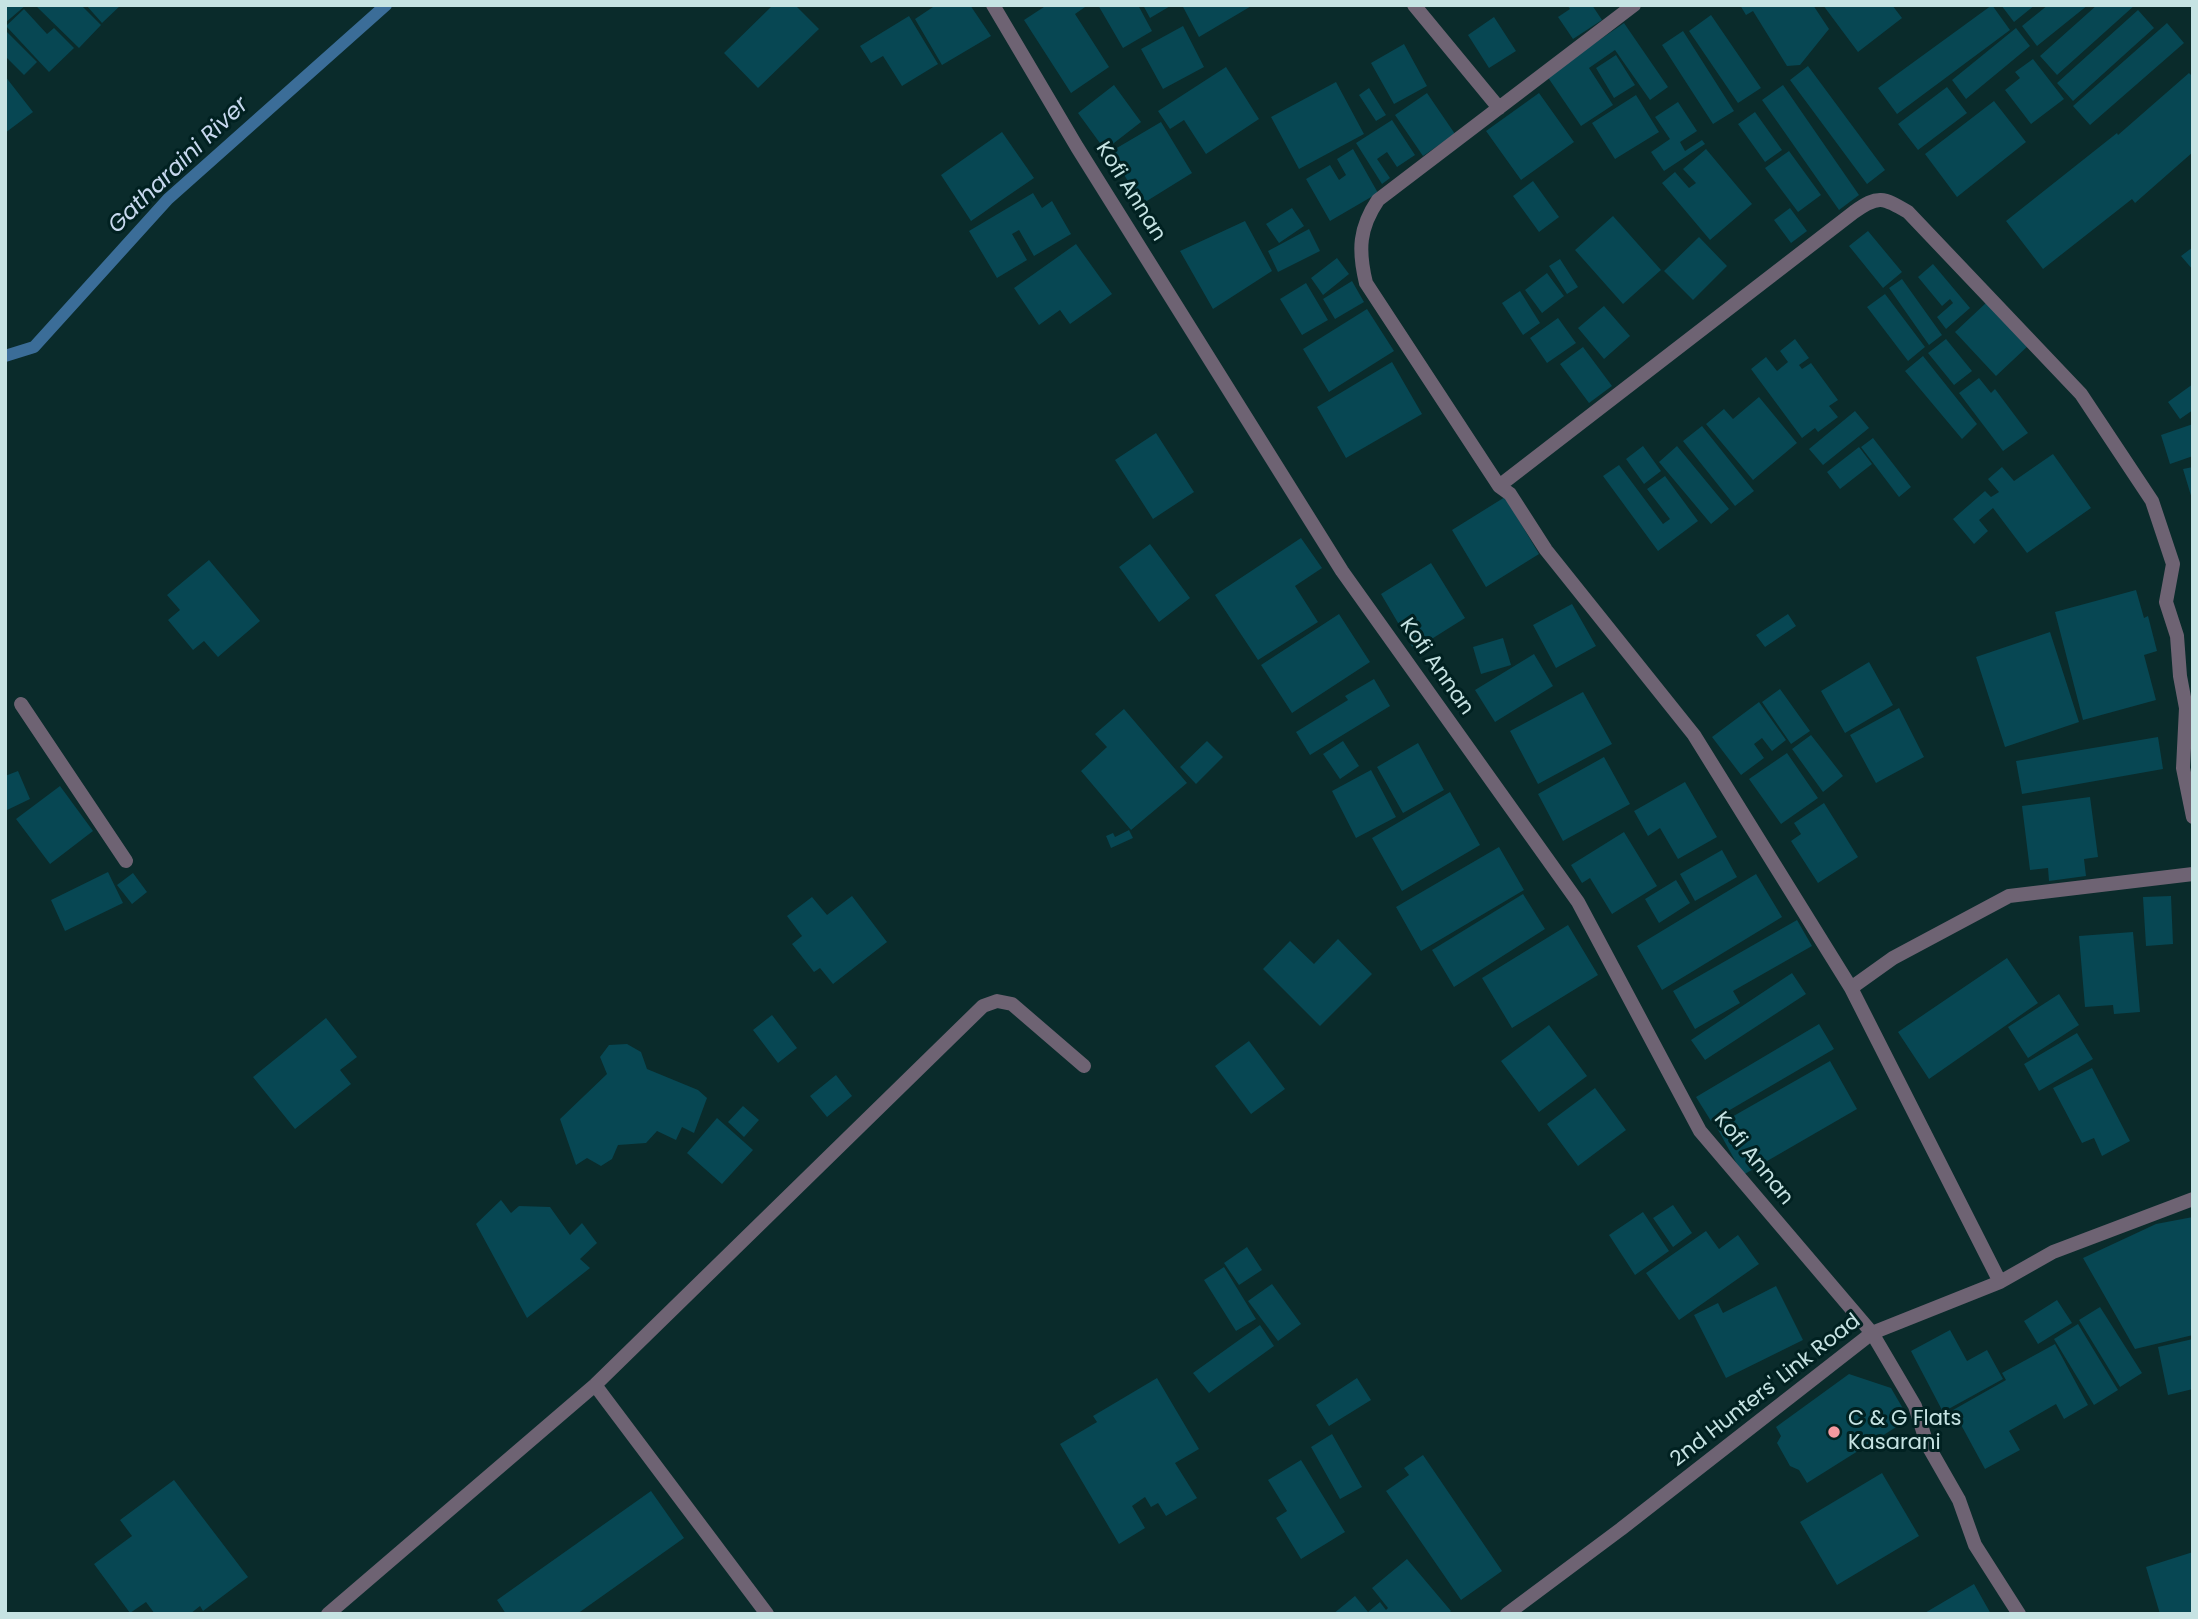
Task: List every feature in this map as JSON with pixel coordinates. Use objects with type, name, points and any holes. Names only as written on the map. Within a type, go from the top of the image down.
[{"type":"street","name":"Kofi Annan","points":[[993,5],[1077,147],[1342,571],[1578,902],[1700,1131],[1872,1333],[1915,1406],[1927,1444],[1959,1500],[1975,1545],[2019,1614]]},
{"type":"street","points":[[1413,5],[1499,108]]},
{"type":"street","points":[[1634,5],[1378,200],[1367,217],[1360,258],[1366,283],[1499,486],[1510,494],[1546,551],[1694,735],[1851,988],[2000,1282]]},
{"type":"street","points":[[1499,486],[1872,199],[1888,200],[1908,212],[2081,394],[2152,500],[2173,564],[2166,602],[2177,636],[2186,708],[2183,768],[2193,817]]},
{"type":"street","points":[[21,704],[126,861]]},
{"type":"street","points":[[1851,988],[1893,958],[2009,896],[2193,874]]},
{"type":"street","points":[[328,1614],[595,1385],[983,1006],[997,1001],[1012,1004],[1084,1066]]},
{"type":"street","name":"2nd Hunters' Link Road","points":[[1509,1613],[1622,1529],[1872,1333],[2000,1282],[2053,1252],[2193,1199]]},
{"type":"street","points":[[595,1385],[766,1614]]},
{"type":"building","points":[[5,5],[26,5],[5,23]]},
{"type":"building","points":[[35,5],[81,5],[101,25],[79,48]]},
{"type":"building","points":[[86,5],[121,5],[102,23]]},
{"type":"building","points":[[773,5],[795,5],[819,29],[758,88],[724,53]]},
{"type":"building","points":[[936,5],[970,5],[991,36],[942,65],[915,19]]},
{"type":"building","points":[[1047,5],[1088,5],[1075,14],[1109,67],[1071,93],[1024,20]]},
{"type":"building","points":[[1098,5],[1138,5],[1152,31],[1123,48]]},
{"type":"building","points":[[1143,5],[1172,5],[1150,18]]},
{"type":"building","points":[[1182,5],[1253,5],[1199,37]]},
{"type":"building","points":[[1567,5],[1592,5],[1602,20],[1573,39],[1558,17],[1570,9]]},
{"type":"building","points":[[1740,5],[1813,5],[1829,29],[1800,65],[1787,66],[1753,11],[1746,15]]},
{"type":"building","points":[[1823,5],[1892,5],[1902,18],[1858,52]]},
{"type":"building","points":[[1992,5],[2010,30],[1897,114],[1878,88]]},
{"type":"building","points":[[2001,5],[2035,5],[2014,22]]},
{"type":"building","points":[[2048,5],[2088,5],[2037,46],[2022,26]]},
{"type":"building","points":[[2097,5],[2135,5],[2057,75],[2040,56]]},
{"type":"building","points":[[24,9],[47,34],[54,28],[74,48],[49,72],[6,26]]},
{"type":"building","points":[[2138,10],[2154,28],[2073,101],[2057,83]]},
{"type":"building","points":[[1711,15],[1761,88],[1738,103],[1689,31]]},
{"type":"building","points":[[909,16],[938,64],[902,86],[883,56],[871,63],[860,46]]},
{"type":"building","points":[[1494,17],[1516,51],[1489,68],[1468,35]]},
{"type":"building","points":[[1624,23],[1668,87],[1650,100],[1615,50],[1589,68],[1613,105],[1581,126],[1547,76]]},
{"type":"building","points":[[2167,23],[2184,43],[2090,125],[2073,106]]},
{"type":"building","points":[[1183,26],[1204,67],[1163,89],[1141,49]]},
{"type":"building","points":[[2016,28],[2030,46],[1966,99],[1952,80]]},
{"type":"building","points":[[5,30],[37,62],[24,75],[5,56]]},
{"type":"building","points":[[1683,31],[1734,111],[1713,124],[1662,45]]},
{"type":"building","points":[[1404,44],[1427,86],[1394,104],[1371,63]]},
{"type":"building","points":[[1616,55],[1635,85],[1614,98],[1596,68]]},
{"type":"building","points":[[2033,59],[2064,99],[2031,124],[2005,90],[2020,78],[2015,72]]},
{"type":"building","points":[[1808,66],[1885,170],[1867,184],[1790,80]]},
{"type":"building","points":[[1226,67],[1259,119],[1206,154],[1184,120],[1170,129],[1158,111]]},
{"type":"building","points":[[2189,73],[2193,77],[2193,152],[2135,203],[2132,199],[2043,269],[2006,221],[2117,133],[2118,135]]},
{"type":"building","points":[[5,76],[33,112],[5,133]]},
{"type":"building","points":[[1336,82],[1364,134],[1299,169],[1271,117]]},
{"type":"building","points":[[1114,85],[1141,122],[1105,150],[1078,113]]},
{"type":"building","points":[[1783,85],[1859,195],[1839,210],[1762,100]]},
{"type":"building","points":[[1947,87],[1967,113],[1918,150],[1898,124]]},
{"type":"building","points":[[1369,88],[1386,115],[1376,121],[1359,95]]},
{"type":"building","points":[[1427,93],[1455,134],[1423,156],[1395,115]]},
{"type":"building","points":[[1539,93],[1574,142],[1521,180],[1486,131]]},
{"type":"building","points":[[1636,95],[1659,132],[1615,159],[1592,123]]},
{"type":"building","points":[[1994,101],[2026,142],[1957,197],[1925,154]]},
{"type":"building","points":[[1678,102],[1697,131],[1680,142],[1685,151],[1702,140],[1705,144],[1664,171],[1651,152],[1670,139],[1655,117]]},
{"type":"building","points":[[1755,112],[1782,150],[1765,162],[1738,124]]},
{"type":"building","points":[[1392,120],[1415,155],[1397,167],[1387,152],[1377,159],[1390,178],[1382,184],[1356,143]]},
{"type":"building","points":[[1161,122],[1192,173],[1142,204],[1110,152]]},
{"type":"building","points":[[1002,132],[1034,178],[971,221],[941,175]]},
{"type":"building","points":[[1353,149],[1378,193],[1330,221],[1306,179],[1330,165],[1339,180],[1346,175],[1337,159]]},
{"type":"building","points":[[1706,149],[1752,204],[1710,240],[1662,183],[1675,172],[1689,188],[1696,183],[1683,169]]},
{"type":"building","points":[[1789,151],[1821,195],[1798,212],[1765,168]]},
{"type":"building","points":[[1533,181],[1559,217],[1539,232],[1513,196]]},
{"type":"building","points":[[1033,193],[1042,208],[1052,201],[1071,234],[1034,256],[1019,230],[1012,234],[1027,260],[997,278],[969,231]]},
{"type":"building","points":[[1292,208],[1304,226],[1279,243],[1266,224]]},
{"type":"building","points":[[1790,208],[1807,231],[1791,243],[1774,220]]},
{"type":"building","points":[[1613,216],[1661,270],[1623,304],[1575,250]]},
{"type":"building","points":[[1245,221],[1272,271],[1213,309],[1180,251]]},
{"type":"building","points":[[1309,229],[1320,251],[1278,272],[1268,251]]},
{"type":"building","points":[[1868,231],[1902,272],[1883,288],[1849,246]]},
{"type":"building","points":[[1699,237],[1727,266],[1693,300],[1664,271]]},
{"type":"building","points":[[1076,244],[1112,294],[1070,324],[1060,310],[1039,325],[1014,288]]},
{"type":"building","points":[[2193,247],[2193,270],[2181,256]]},
{"type":"building","points":[[1337,258],[1349,274],[1323,295],[1311,278]]},
{"type":"building","points":[[1560,259],[1578,287],[1567,294],[1549,266]]},
{"type":"building","points":[[1933,264],[1970,308],[1946,329],[1937,317],[1953,303],[1950,299],[1942,306],[1918,277]]},
{"type":"building","points":[[1547,273],[1564,296],[1542,313],[1525,290]]},
{"type":"building","points":[[1902,279],[1942,335],[1929,345],[1889,288]]},
{"type":"building","points":[[1352,281],[1364,302],[1335,319],[1323,299]]},
{"type":"building","points":[[1306,283],[1328,320],[1302,335],[1280,299]]},
{"type":"building","points":[[1520,291],[1540,323],[1523,335],[1502,303]]},
{"type":"building","points":[[1885,294],[1925,347],[1908,361],[1867,307]]},
{"type":"building","points":[[1987,302],[2029,345],[1996,376],[1955,332]]},
{"type":"building","points":[[1604,306],[1630,336],[1604,359],[1578,328]]},
{"type":"building","points":[[1367,309],[1394,351],[1329,392],[1303,349]]},
{"type":"building","points":[[1558,318],[1576,343],[1547,363],[1530,338]]},
{"type":"building","points":[[1795,339],[1809,358],[1799,365],[1802,369],[1811,363],[1838,400],[1829,406],[1838,417],[1818,432],[1815,428],[1802,438],[1751,369],[1766,357],[1777,371],[1788,362],[1780,351]]},
{"type":"building","points":[[1946,339],[1972,371],[1954,385],[1928,353]]},
{"type":"building","points":[[1583,347],[1612,386],[1589,403],[1560,364]]},
{"type":"building","points":[[1923,356],[1977,424],[1962,439],[1905,371]]},
{"type":"building","points":[[1392,362],[1422,414],[1346,458],[1317,407]]},
{"type":"building","points":[[1979,378],[1991,393],[1995,389],[2028,433],[2003,451],[1959,393]]},
{"type":"building","points":[[2193,384],[2193,410],[2180,419],[2168,402]]},
{"type":"building","points":[[1759,397],[1797,443],[1753,480],[1706,424],[1724,409],[1733,419]]},
{"type":"building","points":[[1855,411],[1869,428],[1823,465],[1809,449]]},
{"type":"building","points":[[2193,424],[2193,456],[2170,464],[2161,435]]},
{"type":"building","points":[[1702,426],[1754,491],[1735,506],[1683,441]]},
{"type":"building","points":[[1156,433],[1194,492],[1153,519],[1115,460]]},
{"type":"building","points":[[1873,438],[1911,487],[1899,497],[1861,447]]},
{"type":"building","points":[[1643,446],[1661,471],[1644,484],[1626,459]]},
{"type":"building","points":[[1677,446],[1729,509],[1711,524],[1659,462]]},
{"type":"building","points":[[1859,447],[1872,464],[1840,489],[1827,472]]},
{"type":"building","points":[[2053,454],[2091,508],[2027,553],[1993,508],[1979,520],[1988,531],[1974,544],[1953,519],[1985,491],[1991,497],[1999,492],[1988,479],[2002,467],[2014,481]]},
{"type":"building","points":[[1619,465],[1663,524],[1670,519],[1647,489],[1665,476],[1698,521],[1658,551],[1603,476]]},
{"type":"building","points":[[2193,467],[2193,499],[2192,499],[2183,469]]},
{"type":"building","points":[[1505,497],[1539,554],[1486,587],[1452,530]]},
{"type":"building","points":[[1301,538],[1322,568],[1295,586],[1318,622],[1258,660],[1215,595]]},
{"type":"building","points":[[1150,544],[1190,598],[1159,622],[1119,567]]},
{"type":"building","points":[[209,560],[260,621],[218,657],[204,641],[193,650],[168,620],[180,610],[167,595]]},
{"type":"building","points":[[1431,563],[1465,618],[1414,650],[1381,594]]},
{"type":"building","points":[[2136,590],[2144,618],[2148,616],[2157,651],[2144,655],[2156,700],[2083,720],[2055,612]]},
{"type":"building","points":[[1572,604],[1596,646],[1556,668],[1533,625]]},
{"type":"building","points":[[1339,614],[1370,662],[1292,713],[1261,665]]},
{"type":"building","points":[[1788,614],[1796,626],[1765,647],[1756,635]]},
{"type":"building","points":[[2050,632],[2079,722],[2005,747],[1976,657]]},
{"type":"building","points":[[1503,638],[1511,665],[1481,674],[1473,647]]},
{"type":"building","points":[[1534,654],[1553,686],[1495,722],[1475,690]]},
{"type":"building","points":[[1869,662],[1893,705],[1845,733],[1821,691]]},
{"type":"building","points":[[1374,679],[1390,706],[1310,755],[1296,732],[1348,700],[1345,696]]},
{"type":"building","points":[[1780,689],[1810,731],[1791,744],[1762,702]]},
{"type":"building","points":[[1583,692],[1612,744],[1538,784],[1510,731]]},
{"type":"building","points":[[1759,702],[1786,740],[1772,751],[1762,738],[1754,744],[1764,758],[1741,775],[1712,737]]},
{"type":"building","points":[[1899,708],[1924,757],[1876,783],[1850,735]]},
{"type":"building","points":[[1124,709],[1187,783],[1131,830],[1081,771],[1107,747],[1095,734]]},
{"type":"building","points":[[1811,735],[1843,776],[1823,792],[1792,749]]},
{"type":"building","points":[[2158,737],[2163,769],[2022,794],[2016,761]]},
{"type":"building","points":[[1207,741],[1223,757],[1196,784],[1180,767]]},
{"type":"building","points":[[1343,741],[1359,766],[1340,779],[1323,754]]},
{"type":"building","points":[[1418,743],[1444,790],[1403,813],[1377,767]]},
{"type":"building","points":[[1787,753],[1818,798],[1781,824],[1749,779]]},
{"type":"building","points":[[1604,757],[1630,804],[1563,841],[1538,794]]},
{"type":"building","points":[[1371,770],[1396,817],[1356,838],[1332,791]]},
{"type":"building","points":[[18,771],[30,799],[5,811],[5,776]]},
{"type":"building","points":[[1685,782],[1717,837],[1678,859],[1660,828],[1648,836],[1634,811]]},
{"type":"building","points":[[60,786],[93,831],[50,864],[16,819]]},
{"type":"building","points":[[1450,792],[1480,845],[1402,891],[1372,838]]},
{"type":"building","points":[[2090,797],[2098,857],[2084,859],[2086,876],[2049,881],[2048,868],[2030,870],[2022,806]]},
{"type":"building","points":[[1824,803],[1858,857],[1818,883],[1791,841],[1801,834],[1794,823]]},
{"type":"building","points":[[1129,830],[1133,838],[1111,848],[1106,836],[1113,833],[1115,837]]},
{"type":"building","points":[[1624,832],[1657,886],[1612,914],[1590,878],[1582,883],[1571,865]]},
{"type":"building","points":[[1499,847],[1524,890],[1421,951],[1396,907]]},
{"type":"building","points":[[1722,850],[1737,877],[1695,901],[1680,874]]},
{"type":"building","points":[[108,872],[123,903],[65,931],[51,900]]},
{"type":"building","points":[[133,873],[147,892],[132,904],[117,885]]},
{"type":"building","points":[[1756,874],[1782,917],[1662,990],[1637,946]]},
{"type":"building","points":[[1676,880],[1690,903],[1659,923],[1645,899]]},
{"type":"building","points":[[1523,894],[1545,929],[1454,987],[1432,950]]},
{"type":"building","points":[[852,896],[887,942],[833,984],[820,968],[814,972],[792,944],[802,936],[787,916],[812,897],[827,915]]},
{"type":"building","points":[[2171,896],[2173,944],[2146,946],[2143,897]]},
{"type":"building","points":[[1797,920],[1812,946],[1733,991],[1740,1003],[1695,1029],[1673,991]]},
{"type":"building","points":[[1568,925],[1598,975],[1512,1028],[1482,978]]},
{"type":"building","points":[[2133,932],[2140,1012],[2114,1014],[2113,1005],[2085,1007],[2079,936]]},
{"type":"building","points":[[1338,939],[1372,974],[1320,1026],[1263,969],[1290,941],[1314,964]]},
{"type":"building","points":[[2007,958],[2038,1003],[1929,1079],[1898,1032]]},
{"type":"building","points":[[1792,973],[1806,994],[1705,1060],[1691,1040]]},
{"type":"building","points":[[2059,994],[2079,1025],[2028,1058],[2008,1027]]},
{"type":"building","points":[[772,1015],[797,1048],[778,1063],[753,1030]]},
{"type":"building","points":[[326,1018],[357,1057],[340,1070],[351,1084],[295,1129],[253,1077]]},
{"type":"building","points":[[1819,1024],[1834,1049],[1711,1121],[1696,1097]]},
{"type":"building","points":[[1549,1025],[1587,1076],[1539,1112],[1501,1061]]},
{"type":"building","points":[[2077,1033],[2093,1059],[2039,1091],[2024,1064]]},
{"type":"building","points":[[1249,1041],[1285,1089],[1251,1114],[1215,1066]]},
{"type":"building","points":[[627,1044],[641,1052],[647,1069],[698,1090],[707,1098],[694,1133],[682,1127],[676,1140],[657,1131],[646,1143],[618,1145],[612,1159],[601,1166],[587,1158],[576,1165],[560,1119],[607,1074],[600,1057],[609,1045]]},
{"type":"building","points":[[1830,1061],[1857,1109],[1743,1175],[1716,1126]]},
{"type":"building","points":[[2092,1068],[2130,1141],[2102,1156],[2094,1138],[2082,1143],[2053,1088]]},
{"type":"building","points":[[836,1075],[852,1096],[827,1117],[810,1096]]},
{"type":"building","points":[[1595,1088],[1626,1130],[1578,1166],[1547,1124]]},
{"type":"building","points":[[743,1106],[759,1120],[744,1137],[728,1122]]},
{"type":"building","points":[[717,1118],[753,1150],[722,1184],[687,1153]]},
{"type":"building","points":[[501,1200],[511,1213],[519,1206],[550,1207],[570,1235],[582,1223],[597,1243],[580,1259],[590,1268],[527,1318],[476,1224]]},
{"type":"building","points":[[1673,1205],[1692,1233],[1673,1247],[1653,1218]]},
{"type":"building","points":[[1643,1212],[1669,1251],[1635,1275],[1609,1235]]},
{"type":"building","points":[[2193,1217],[2193,1335],[2135,1349],[2083,1258],[2156,1224]]},
{"type":"building","points":[[1706,1231],[1719,1249],[1738,1235],[1759,1264],[1679,1320],[1646,1273]]},
{"type":"building","points":[[1247,1247],[1262,1270],[1239,1285],[1224,1263]]},
{"type":"building","points":[[1224,1267],[1256,1319],[1236,1331],[1204,1280]]},
{"type":"building","points":[[1272,1284],[1301,1324],[1278,1341],[1248,1301]]},
{"type":"building","points":[[1776,1286],[1803,1340],[1726,1378],[1694,1315],[1718,1303],[1723,1313]]},
{"type":"building","points":[[2057,1300],[2072,1323],[2038,1344],[2024,1321]]},
{"type":"building","points":[[2100,1307],[2142,1373],[2120,1387],[2079,1320]]},
{"type":"building","points":[[2078,1324],[2118,1390],[2094,1405],[2054,1339]]},
{"type":"building","points":[[1260,1325],[1274,1346],[1209,1393],[1193,1373]]},
{"type":"building","points":[[1950,1330],[1967,1361],[1987,1350],[2003,1379],[1943,1412],[1911,1351]]},
{"type":"building","points":[[2193,1339],[2193,1389],[2168,1395],[2158,1347]]},
{"type":"building","points":[[2055,1344],[2088,1405],[2064,1419],[2056,1404],[2009,1431],[2020,1450],[1985,1469],[1953,1410],[2006,1380],[2002,1373]]},
{"type":"building","name":"C & G Flats Kasarani","points":[[1849,1374],[1891,1388],[1909,1419],[1807,1483],[1799,1470],[1790,1466],[1777,1443],[1781,1436],[1776,1427]]},
{"type":"building","points":[[1157,1378],[1199,1449],[1175,1463],[1197,1498],[1166,1516],[1158,1503],[1151,1507],[1145,1497],[1132,1506],[1145,1528],[1119,1544],[1060,1444],[1097,1422],[1093,1416]]},
{"type":"building","points":[[1357,1378],[1371,1400],[1329,1426],[1316,1405]]},
{"type":"building","points":[[1332,1434],[1362,1487],[1340,1499],[1311,1447]]},
{"type":"building","points":[[1423,1455],[1502,1571],[1461,1600],[1386,1491],[1409,1475],[1404,1468]]},
{"type":"building","points":[[1301,1460],[1345,1532],[1301,1559],[1276,1518],[1287,1511],[1268,1480]]},
{"type":"building","points":[[1882,1473],[1919,1536],[1837,1585],[1800,1522]]},
{"type":"building","points":[[174,1480],[248,1577],[203,1611],[200,1606],[190,1614],[155,1614],[146,1602],[130,1613],[94,1564],[132,1536],[120,1520]]},
{"type":"building","points":[[651,1491],[684,1538],[577,1614],[506,1614],[497,1600]]},
{"type":"building","points":[[2193,1552],[2193,1614],[2160,1614],[2146,1567]]},
{"type":"building","points":[[1407,1559],[1451,1611],[1448,1614],[1333,1614],[1355,1596],[1368,1612],[1380,1602],[1386,1610],[1388,1608],[1372,1588]]},
{"type":"building","points":[[1974,1584],[1991,1614],[1923,1614]]},
{"type":"waterway","name":"Gatharaini River","points":[[5,356],[34,347],[168,199],[386,5]]},
{"type":"place","name":"C & G Flats Kasarani","points":[[1834,1432]]}]
